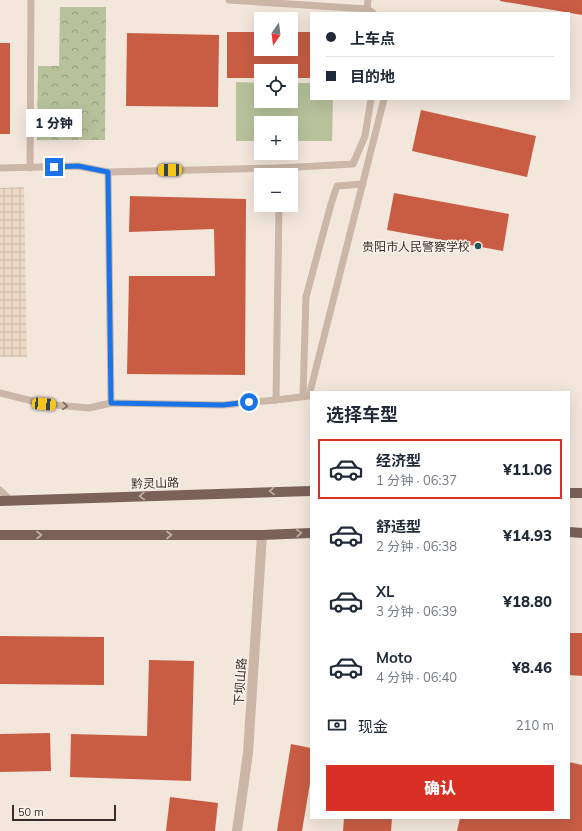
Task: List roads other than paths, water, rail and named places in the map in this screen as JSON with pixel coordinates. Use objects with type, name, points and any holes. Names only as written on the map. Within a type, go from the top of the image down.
[{"type":"main road","name":"黔灵山路","points":[[0,501],[12,502],[310,491]]},
{"type":"main road","points":[[570,493],[582,493]]},
{"type":"main road","points":[[570,532],[582,533]]},
{"type":"main road","points":[[0,535],[262,535],[310,533]]},
{"type":"street","name":"下坝山路","points":[[237,831],[248,753],[262,535]]},
{"type":"lane","points":[[30,168],[31,0]]},
{"type":"lane","points":[[229,0],[370,11],[368,0]]},
{"type":"lane","points":[[298,170],[353,164],[365,136],[371,100]]},
{"type":"lane","points":[[310,391],[384,100]]},
{"type":"lane","points":[[0,168],[78,166],[108,172],[254,172]]},
{"type":"lane","points":[[108,172],[111,403]]},
{"type":"lane","points":[[303,396],[306,297],[331,204],[337,186],[363,184]]},
{"type":"lane","points":[[276,400],[279,212]]},
{"type":"lane","points":[[0,393],[44,404],[89,408],[111,403],[223,405],[309,396],[310,392]]},
{"type":"lane","points":[[0,490],[12,502]]},
{"type":"place","name":"贵阳市人民警察学校","points":[[478,246]]}]
